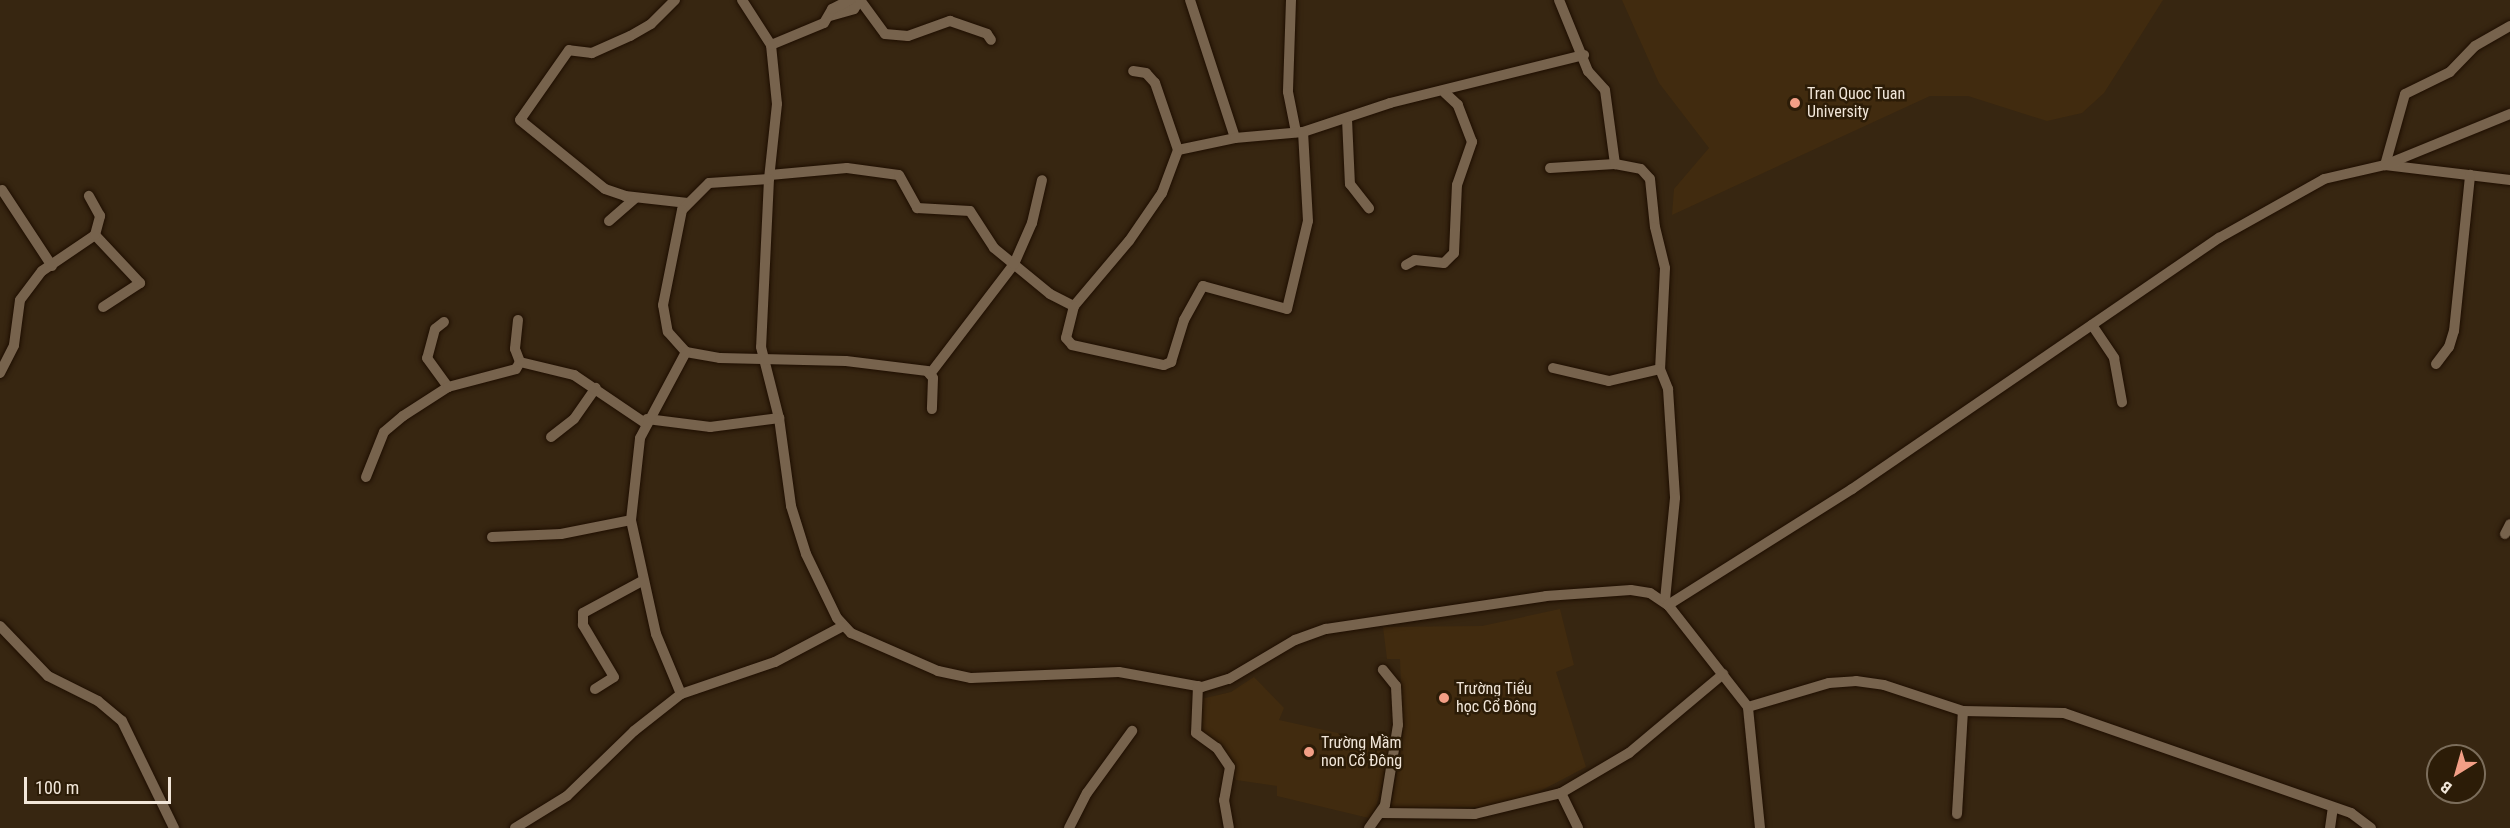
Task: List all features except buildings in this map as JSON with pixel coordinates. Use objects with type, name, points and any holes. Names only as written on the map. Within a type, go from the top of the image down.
[{"type":"street","points":[[675,0],[630,36],[592,53],[570,50],[521,117],[588,178],[617,194],[688,203]]},
{"type":"street","points":[[742,0],[771,45],[777,104],[769,177],[764,362],[779,418],[792,506],[806,554],[843,626],[869,643],[957,676],[1119,672],[1198,686],[1229,679],[1295,640],[1326,629],[1546,596],[1631,590],[1666,603],[1748,707],[1760,828]]},
{"type":"street","points":[[771,45],[824,23],[832,9],[850,0]]},
{"type":"street","points":[[830,16],[854,9],[860,0],[885,34],[908,36],[950,21],[987,34],[991,40]]},
{"type":"street","points":[[1190,0],[1235,138]]},
{"type":"street","points":[[1133,71],[1146,73],[1155,83],[1178,150],[1161,193],[1129,241],[1074,306],[1066,338],[1072,345],[1164,365],[1171,362],[1184,320],[1203,286],[1287,309],[1308,220],[1300,132],[1288,101],[1291,0]]},
{"type":"street","points":[[1559,0],[1584,55],[1588,71],[1605,90],[1615,164]]},
{"type":"street","points":[[2385,165],[2409,91],[2450,72],[2475,46],[2510,26]]},
{"type":"street","points":[[1178,150],[1235,138],[1300,132],[1347,119],[1390,103],[1445,93],[1584,55]]},
{"type":"street","points":[[1406,265],[1415,260],[1444,263],[1454,253],[1457,185],[1472,142],[1458,105],[1445,93]]},
{"type":"street","points":[[1666,603],[1852,489],[2219,238],[2324,178],[2385,165],[2510,114]]},
{"type":"street","points":[[1347,119],[1350,184],[1369,208]]},
{"type":"street","points":[[1550,168],[1615,164],[1641,169],[1650,179],[1655,227],[1665,268],[1660,369],[1668,388],[1675,498],[1666,603]]},
{"type":"street","points":[[2385,165],[2510,180]]},
{"type":"street","points":[[930,374],[846,361],[764,362],[686,352],[668,332],[663,305],[672,245],[688,203],[709,183],[847,168],[899,176],[917,208],[970,211],[992,246],[1050,294],[1074,306]]},
{"type":"street","points":[[2436,364],[2450,347],[2454,331],[2470,175]]},
{"type":"street","points":[[932,409],[930,374],[1014,264],[1032,223],[1042,180]]},
{"type":"street","points":[[2,190],[52,266]]},
{"type":"street","points":[[0,373],[14,345],[18,303],[42,271],[95,235],[100,216],[89,196]]},
{"type":"street","points":[[609,221],[635,198]]},
{"type":"street","points":[[95,235],[140,283],[104,306]]},
{"type":"street","points":[[518,320],[515,349],[520,362]]},
{"type":"street","points":[[444,322],[435,329],[427,358],[448,387]]},
{"type":"street","points":[[2092,325],[2114,358],[2122,402]]},
{"type":"street","points":[[681,694],[656,634],[642,582],[631,520],[646,421],[686,352]]},
{"type":"street","points":[[520,362],[565,371],[596,388],[646,421],[710,427],[779,418]]},
{"type":"street","points":[[366,477],[384,432],[448,387],[516,369],[520,362]]},
{"type":"street","points":[[1553,368],[1609,381],[1660,369]]},
{"type":"street","points":[[551,438],[574,419],[596,388]]},
{"type":"street","points":[[492,537],[561,534],[631,520]]},
{"type":"street","points":[[595,689],[614,677],[583,625],[583,613],[642,582]]},
{"type":"street","points":[[0,626],[48,676],[98,701],[122,722],[174,828]]},
{"type":"street","points":[[515,828],[567,796],[634,731],[681,694],[775,662],[843,626]]},
{"type":"street","points":[[1369,828],[1382,813],[1398,725],[1396,686],[1383,670]]},
{"type":"street","points":[[1382,813],[1475,814],[1561,793],[1629,753],[1723,674]]},
{"type":"street","points":[[1748,707],[1829,684],[1856,681],[1884,685],[1963,711],[2064,713],[2333,807],[2362,819],[2371,828]]},
{"type":"street","points":[[1198,686],[1196,733],[1217,748],[1230,767],[1224,800],[1229,828]]},
{"type":"street","points":[[1957,814],[1963,711]]},
{"type":"street","points":[[1069,828],[1087,793],[1132,731]]},
{"type":"street","points":[[1561,793],[1578,828]]},
{"type":"street","points":[[2330,828],[2333,807]]},
{"type":"shaded area","name":"Tran Quoc Tuan University","points":[[1622,0],[2163,0],[2104,93],[2082,113],[2047,121],[1968,96],[1930,96],[1672,215],[1674,189],[1709,148],[1659,83]]},
{"type":"shaded area","points":[[1560,609],[1574,665],[1556,672],[1586,767],[1525,799],[1491,807],[1391,808],[1403,736],[1400,659],[1387,659],[1383,627],[1482,626]]},
{"type":"shaded area","name":"Trường Mầm non Cổ Đông","points":[[1254,677],[1284,708],[1279,720],[1392,745],[1373,819],[1277,796],[1277,786],[1236,780],[1223,746],[1201,736],[1201,699],[1231,692]]},
{"type":"place","name":"Tran Quoc Tuan University","points":[[1795,103]]},
{"type":"place","name":"Trường Tiểu học Cổ Đông","points":[[1444,698]]},
{"type":"place","name":"Trường Mầm non Cổ Đông","points":[[1309,752]]}]
